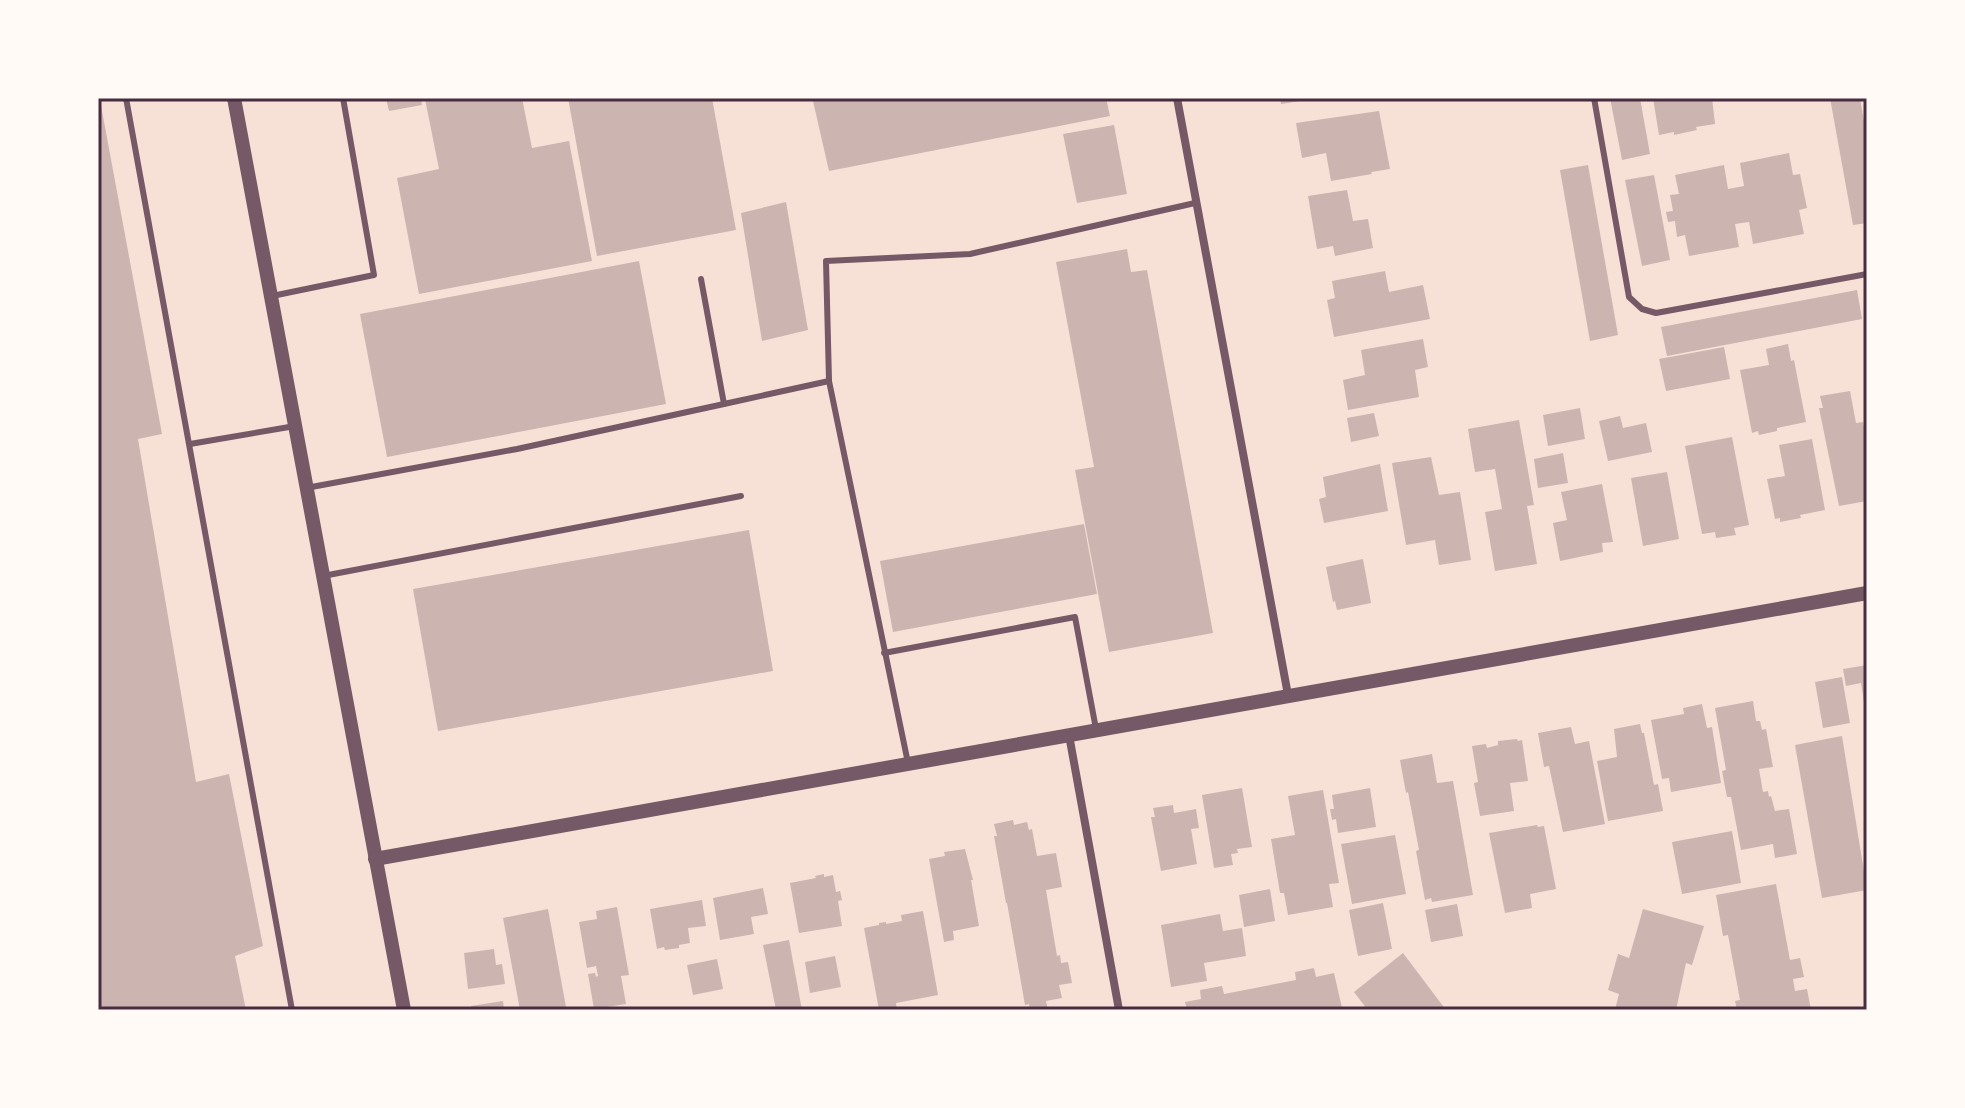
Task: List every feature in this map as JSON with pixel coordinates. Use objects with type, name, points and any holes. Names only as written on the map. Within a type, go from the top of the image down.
[{"type":"street","points":[[234,98],[404,1010]]},
{"type":"street","points":[[1177,98],[1288,695]]},
{"type":"street","points":[[375,859],[1867,593]]},
{"type":"street","points":[[1069,735],[1119,1010]]},
{"type":"lane","points":[[126,98],[292,1010]]},
{"type":"lane","points":[[270,296],[374,275],[343,98]]},
{"type":"lane","points":[[1594,98],[1629,297],[1642,309],[1656,313],[1867,274]]},
{"type":"lane","points":[[908,763],[829,381],[826,261],[970,254],[1195,203]]},
{"type":"lane","points":[[701,279],[724,404]]},
{"type":"lane","points":[[306,488],[517,449],[829,381]]},
{"type":"lane","points":[[190,444],[295,426]]},
{"type":"lane","points":[[323,576],[741,496]]},
{"type":"lane","points":[[884,653],[1075,617],[1096,730]]},
{"type":"building","points":[[386,98],[421,98],[422,105],[389,111]]},
{"type":"building","points":[[522,98],[532,148],[569,141],[592,261],[419,294],[397,178],[439,169],[425,99]]},
{"type":"building","points":[[568,98],[712,98],[736,230],[597,256]]},
{"type":"building","points":[[832,98],[1106,98],[1110,116],[829,171],[813,101]]},
{"type":"building","points":[[1280,98],[1307,98],[1307,100],[1281,104]]},
{"type":"building","points":[[1610,98],[1640,98],[1650,154],[1622,160]]},
{"type":"building","points":[[1653,98],[1712,98],[1715,124],[1674,135],[1674,132],[1659,135]]},
{"type":"building","points":[[1830,98],[1860,98],[1867,139],[1867,223],[1853,225]]},
{"type":"building","points":[[98,100],[162,434],[138,439],[196,782],[229,774],[263,946],[235,956],[246,1010],[98,1010]]},
{"type":"building","points":[[1379,111],[1390,169],[1331,181],[1326,153],[1302,158],[1296,123]]},
{"type":"building","points":[[1114,125],[1127,194],[1077,203],[1063,134]]},
{"type":"building","points":[[1789,153],[1793,175],[1800,174],[1807,208],[1799,210],[1804,234],[1753,244],[1749,222],[1735,224],[1739,247],[1689,256],[1685,235],[1677,237],[1675,221],[1668,222],[1666,212],[1673,211],[1670,195],[1679,194],[1675,175],[1724,165],[1728,189],[1744,186],[1740,163]]},
{"type":"building","points":[[1588,165],[1618,335],[1590,341],[1560,170]]},
{"type":"building","points":[[1654,175],[1670,260],[1642,266],[1625,180]]},
{"type":"building","points":[[1347,190],[1353,221],[1368,219],[1373,248],[1335,256],[1333,246],[1317,249],[1308,196]]},
{"type":"building","points":[[786,202],[808,330],[762,341],[741,213]]},
{"type":"building","points":[[1127,249],[1131,272],[1147,270],[1213,633],[1109,652],[1075,470],[1094,467],[1056,262]]},
{"type":"building","points":[[639,261],[666,404],[387,457],[360,314]]},
{"type":"building","points":[[1385,271],[1389,292],[1423,285],[1430,319],[1334,337],[1327,300],[1335,298],[1332,281]]},
{"type":"building","points":[[1857,290],[1862,319],[1667,356],[1661,327]]},
{"type":"building","points":[[1423,339],[1428,367],[1415,370],[1419,397],[1348,410],[1343,380],[1365,375],[1361,350]]},
{"type":"building","points":[[1788,344],[1806,422],[1759,435],[1758,431],[1752,433],[1740,370],[1769,365],[1766,349]]},
{"type":"building","points":[[1724,347],[1730,379],[1666,391],[1659,359]]},
{"type":"building","points":[[1850,391],[1856,423],[1863,422],[1867,439],[1867,501],[1839,506],[1819,408],[1823,408],[1820,396]]},
{"type":"building","points":[[1580,408],[1585,439],[1548,446],[1543,415]]},
{"type":"building","points":[[1374,413],[1379,436],[1351,442],[1347,418]]},
{"type":"building","points":[[1620,416],[1623,428],[1646,423],[1652,452],[1608,461],[1599,421]]},
{"type":"building","points":[[1519,420],[1534,505],[1527,506],[1537,564],[1495,571],[1485,512],[1502,509],[1495,469],[1475,472],[1468,429]]},
{"type":"building","points":[[1732,437],[1749,525],[1734,528],[1736,535],[1716,538],[1715,532],[1702,534],[1685,446]]},
{"type":"building","points":[[1812,439],[1825,510],[1780,522],[1780,518],[1775,519],[1767,479],[1785,476],[1779,445]]},
{"type":"building","points":[[1563,453],[1568,483],[1538,488],[1534,459]]},
{"type":"building","points":[[1431,457],[1439,495],[1460,492],[1471,560],[1439,565],[1435,540],[1406,545],[1392,463]]},
{"type":"building","points":[[1380,464],[1388,511],[1324,523],[1319,499],[1326,497],[1323,477]]},
{"type":"building","points":[[1667,472],[1679,539],[1643,546],[1631,478]]},
{"type":"building","points":[[1602,484],[1613,542],[1602,543],[1603,552],[1560,561],[1553,523],[1567,520],[1561,492]]},
{"type":"building","points":[[1084,524],[1097,594],[893,632],[880,561]]},
{"type":"building","points":[[749,530],[773,671],[438,731],[413,589]]},
{"type":"building","points":[[1363,559],[1371,603],[1337,610],[1326,567]]},
{"type":"building","points":[[1867,665],[1865,709],[1861,683],[1846,686],[1843,669]]},
{"type":"building","points":[[1842,677],[1850,723],[1823,728],[1815,682]]},
{"type":"building","points":[[1753,701],[1756,721],[1760,721],[1762,730],[1766,729],[1773,767],[1759,769],[1763,792],[1768,791],[1775,811],[1789,809],[1797,854],[1775,858],[1773,844],[1741,850],[1731,797],[1727,797],[1722,771],[1726,770],[1715,708]]},
{"type":"building","points":[[1702,704],[1707,728],[1712,727],[1721,783],[1671,792],[1669,778],[1662,779],[1651,720],[1684,714],[1683,708]]},
{"type":"building","points":[[1640,724],[1663,811],[1608,821],[1597,761],[1617,757],[1614,729]]},
{"type":"building","points":[[1571,727],[1575,744],[1589,741],[1605,824],[1563,832],[1549,766],[1544,767],[1538,733]]},
{"type":"building","points":[[1842,736],[1867,890],[1822,898],[1795,745]]},
{"type":"building","points":[[1522,740],[1528,781],[1510,783],[1514,811],[1480,816],[1472,746],[1486,744],[1487,748],[1498,745],[1498,741]]},
{"type":"building","points":[[1432,754],[1437,783],[1453,781],[1473,895],[1432,902],[1431,898],[1425,900],[1416,851],[1419,850],[1400,760]]},
{"type":"building","points":[[1242,788],[1252,847],[1237,849],[1238,853],[1231,854],[1233,865],[1214,868],[1202,795]]},
{"type":"building","points":[[1370,788],[1376,827],[1338,833],[1336,819],[1332,820],[1330,809],[1334,809],[1332,795]]},
{"type":"building","points":[[1323,790],[1339,883],[1329,884],[1333,907],[1288,915],[1284,893],[1280,893],[1271,839],[1295,835],[1288,796]]},
{"type":"building","points":[[1173,805],[1174,813],[1196,809],[1199,828],[1191,829],[1197,864],[1161,871],[1151,817],[1155,817],[1153,808]]},
{"type":"building","points":[[1013,820],[1014,825],[1027,822],[1029,830],[1032,829],[1037,856],[1056,853],[1062,887],[1046,890],[1057,956],[1060,955],[1061,963],[1068,962],[1072,983],[1059,985],[1062,998],[1046,1001],[1048,1010],[1030,1010],[1029,1004],[1025,1005],[1006,903],[994,824]]},
{"type":"building","points":[[1544,826],[1556,889],[1530,894],[1532,908],[1505,913],[1489,833]]},
{"type":"building","points":[[1732,831],[1741,883],[1682,894],[1672,842]]},
{"type":"building","points":[[1395,835],[1406,894],[1352,904],[1341,844]]},
{"type":"building","points":[[965,849],[979,926],[953,931],[954,940],[944,942],[929,859],[945,856],[944,852]]},
{"type":"building","points":[[824,874],[824,877],[833,875],[836,892],[840,891],[842,900],[838,901],[842,926],[799,933],[790,883]]},
{"type":"building","points":[[1776,884],[1790,960],[1800,958],[1804,977],[1793,979],[1795,991],[1807,989],[1811,1010],[1737,1010],[1735,1001],[1740,1000],[1728,935],[1723,936],[1716,895]]},
{"type":"building","points":[[763,888],[768,914],[751,917],[754,934],[720,940],[713,898]]},
{"type":"building","points":[[1270,889],[1275,921],[1244,927],[1239,895]]},
{"type":"building","points":[[702,900],[706,926],[688,928],[690,943],[679,945],[679,948],[657,949],[650,909]]},
{"type":"building","points":[[1383,903],[1392,949],[1358,956],[1349,910]]},
{"type":"building","points":[[1457,904],[1463,936],[1431,942],[1425,910]]},
{"type":"building","points":[[617,907],[629,975],[621,976],[626,1004],[594,1009],[588,974],[598,976],[596,966],[587,968],[579,922],[597,919],[596,911]]},
{"type":"building","points":[[548,909],[566,1007],[520,1010],[503,918]]},
{"type":"building","points":[[1643,909],[1704,926],[1692,965],[1686,963],[1676,1010],[1615,1010],[1619,994],[1608,990],[1618,954],[1629,958]]},
{"type":"building","points":[[923,911],[938,995],[896,1003],[897,1010],[879,1010],[864,928],[902,921],[901,915]]},
{"type":"building","points":[[1220,914],[1223,931],[1242,928],[1246,956],[1204,963],[1207,981],[1171,987],[1161,925]]},
{"type":"building","points":[[789,940],[802,1010],[776,1010],[763,945]]},
{"type":"building","points":[[494,949],[496,965],[502,964],[505,984],[468,989],[464,953]]},
{"type":"building","points":[[1403,953],[1446,1010],[1367,1009],[1354,992]]},
{"type":"building","points":[[835,956],[841,987],[810,993],[805,962]]},
{"type":"building","points":[[717,959],[723,989],[693,995],[687,965]]},
{"type":"building","points":[[1314,968],[1316,977],[1334,973],[1340,1010],[1187,1010],[1185,1002],[1201,999],[1200,990],[1222,986],[1224,994],[1296,980],[1295,972]]},
{"type":"building","points":[[503,1001],[504,1010],[472,1010],[471,1006]]}]
